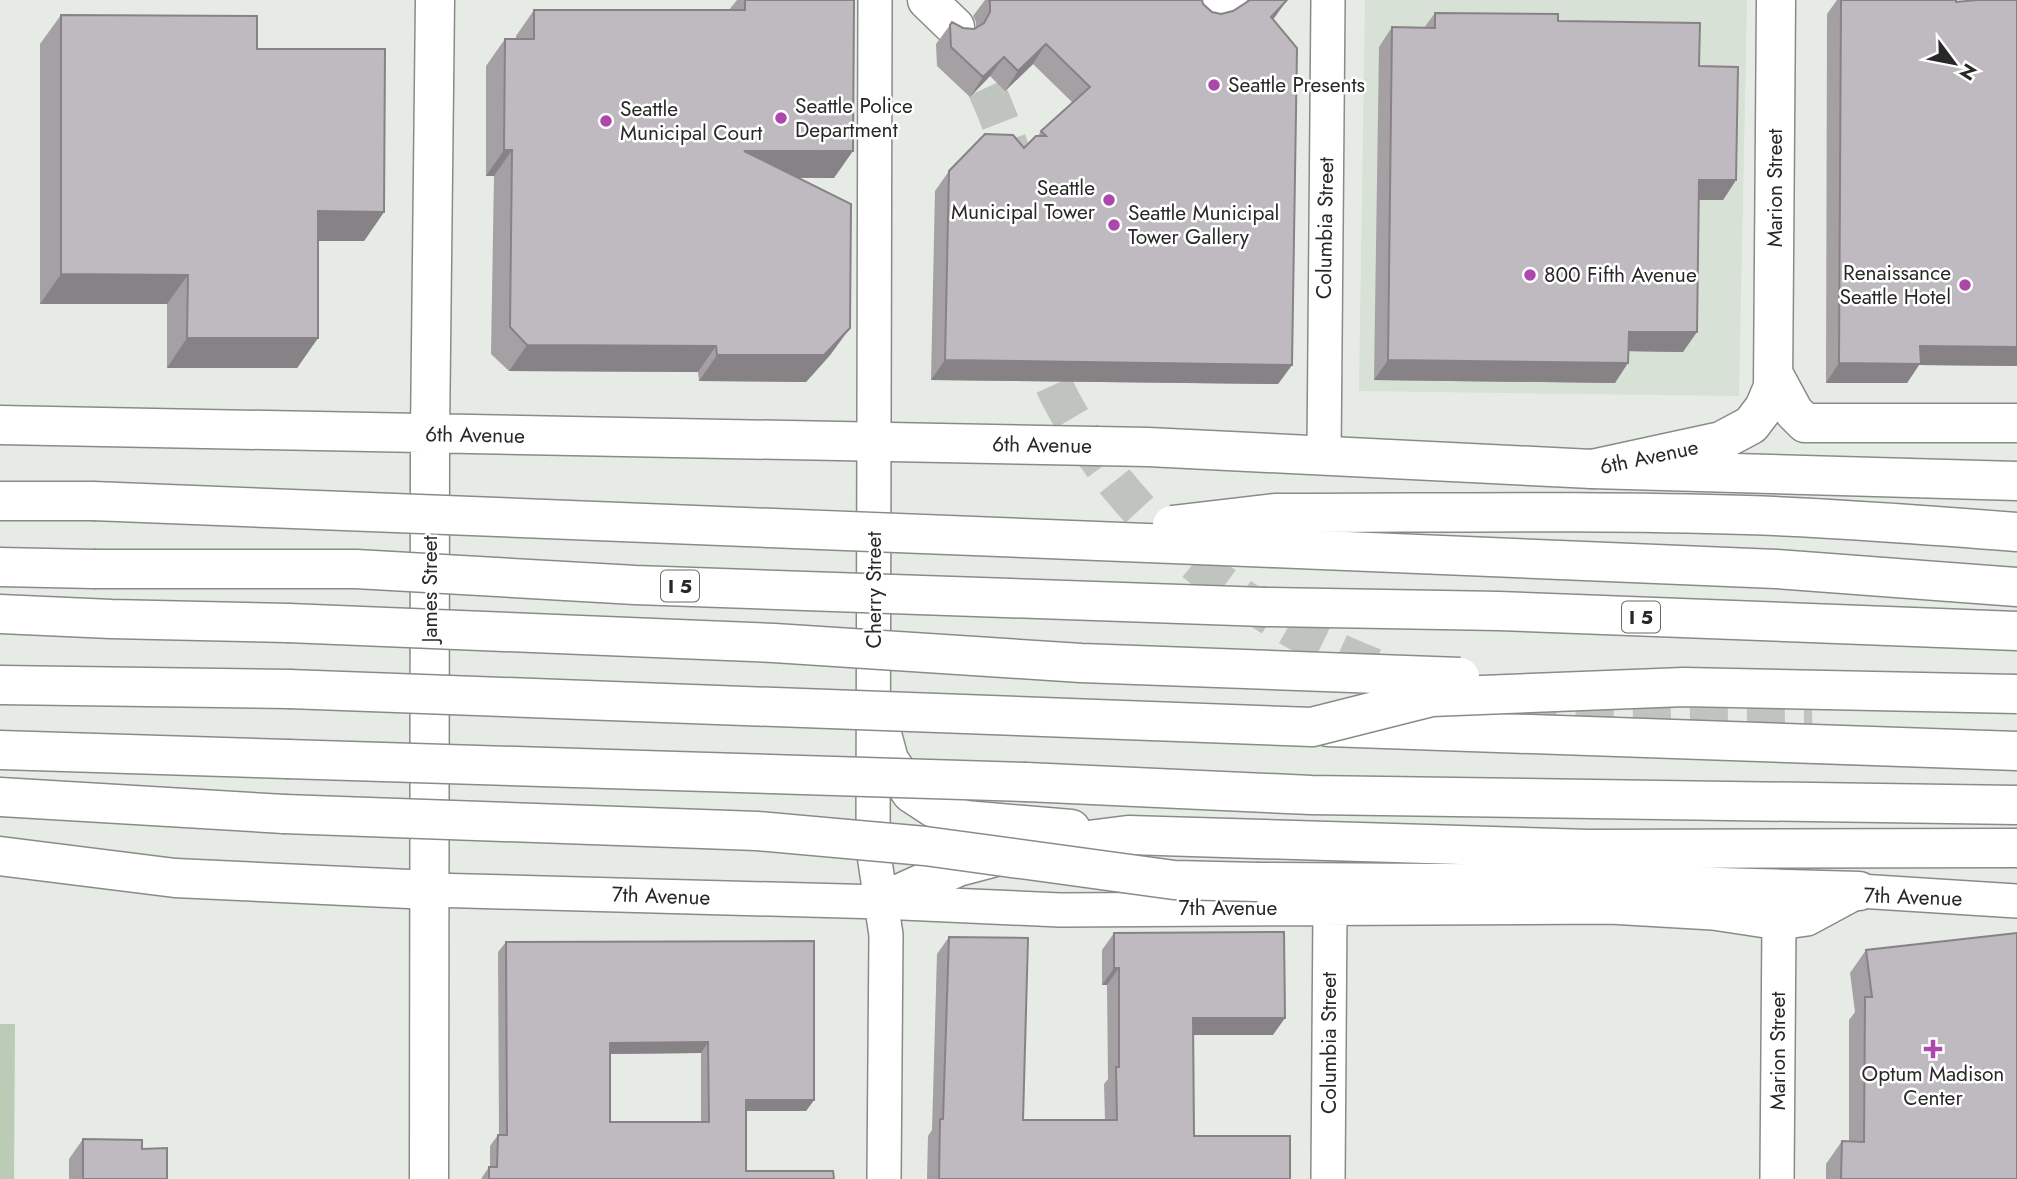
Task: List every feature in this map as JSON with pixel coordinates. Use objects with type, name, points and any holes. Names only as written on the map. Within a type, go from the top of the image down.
[{"type":"main road","name":"James Street","points":[[429,1179],[430,434],[435,0]]},
{"type":"main road","points":[[927,0],[955,27]]},
{"type":"main road","name":"Marion Street","points":[[1774,375],[1776,0]]},
{"type":"main road","name":"6th Avenue","points":[[0,425],[1148,447],[1592,469],[1721,441],[1742,432],[1770,398],[1774,375]]},
{"type":"main road","points":[[1774,375],[1794,412],[1805,422],[2017,423]]},
{"type":"main road","points":[[1592,469],[2017,481]]},
{"type":"main road","points":[[0,501],[93,501],[1045,539],[1274,531],[1630,513],[1862,520],[2017,532]]},
{"type":"main road","points":[[1274,531],[2017,587]]},
{"type":"main road","name":"I 5","points":[[0,567],[356,569],[635,584],[1265,607],[1499,611],[2017,631]]},
{"type":"main road","points":[[0,614],[760,642],[1081,663],[1535,680]]},
{"type":"main road","points":[[0,629],[111,619]]},
{"type":"main road","points":[[0,685],[289,689],[2017,751]]},
{"type":"main road","points":[[1312,727],[1431,697],[1684,687],[2017,694]]},
{"type":"main road","points":[[875,708],[889,760],[911,793],[934,808],[965,820],[1128,835],[1588,849],[2017,848]]},
{"type":"main road","points":[[0,750],[1026,782],[1311,795],[2017,805]]},
{"type":"main road","points":[[0,797],[284,814],[757,831],[925,846],[1174,880],[1615,884],[1859,891]]},
{"type":"main road","points":[[881,902],[958,867],[1033,847],[1128,835]]},
{"type":"main road","points":[[0,856],[175,878],[430,890]]},
{"type":"street","name":"Cherry Street","points":[[875,0],[873,848],[886,936],[884,1179]]},
{"type":"street","name":"Columbia Street","points":[[1324,456],[1328,0]]},
{"type":"street","name":"7th Avenue","points":[[430,890],[1060,909],[1611,907],[1713,913],[1779,923],[1807,919],[1859,891],[2017,901]]},
{"type":"street","name":"Columbia Street","points":[[1328,1179],[1330,908]]},
{"type":"street","name":"Marion Street","points":[[1777,1179],[1779,923]]},
{"type":"shaded area","name":"800 Fifth Avenue","points":[[1365,0],[1747,0],[1739,396],[1359,391]]},
{"type":"green space","points":[[0,1024],[15,1024],[14,1179],[0,1179]]},
{"type":"building","points":[[745,0],[854,0],[853,151],[744,151],[851,204],[850,328],[824,355],[717,355],[716,346],[527,345],[510,327],[512,150],[504,150],[505,39],[534,39],[534,10],[745,10]]},
{"type":"building","name":"Seattle Municipal Tower","points":[[989,0],[1202,0],[1212,12],[1221,14],[1233,11],[1250,0],[1287,0],[1271,17],[1297,48],[1292,365],[945,360],[949,171],[985,134],[1013,135],[1024,148],[1036,136],[1046,136],[1041,131],[1090,87],[1046,44],[1018,71],[1004,57],[983,77],[951,47],[950,25],[952,22],[963,28],[974,29],[984,23],[990,12]]},
{"type":"building","points":[[1841,0],[2017,0],[2017,347],[1920,346],[1921,364],[1839,363]]},
{"type":"building","name":"800 Fifth Avenue","points":[[1435,13],[1558,14],[1558,21],[1700,23],[1699,66],[1738,67],[1736,180],[1699,180],[1697,332],[1629,332],[1628,363],[1388,360],[1392,27],[1435,28]]},
{"type":"building","points":[[61,15],[257,16],[257,49],[385,49],[384,212],[318,211],[318,338],[187,338],[188,275],[61,274]]},
{"type":"building","points":[[1284,932],[1285,1018],[1193,1018],[1194,1136],[1290,1136],[1290,1179],[939,1179],[949,937],[1028,938],[1023,1120],[1117,1120],[1119,968],[1114,968],[1114,933]]},
{"type":"building","name":"Optum Madison Center","points":[[2017,933],[2017,1179],[1841,1179],[1842,1141],[1864,1142],[1865,997],[1872,997],[1866,950]]},
{"type":"building","points":[[814,941],[814,1100],[746,1100],[746,1171],[833,1171],[834,1179],[489,1179],[489,1167],[497,1167],[498,1135],[507,1135],[506,942]],"holes":[[[708,1042],[709,1122],[610,1122],[610,1043]]]},
{"type":"building","points":[[83,1139],[142,1140],[142,1149],[167,1148],[167,1179],[83,1179]]},
{"type":"tunnel","points":[[960,37],[995,110],[1022,185]]},
{"type":"tunnel","points":[[1040,330],[1043,354],[1059,396],[1106,470],[1138,509],[1213,577],[1255,606],[1344,655],[1390,673]]},
{"type":"tunnel","points":[[1519,706],[1576,711],[1812,707]]},
{"type":"place","name":"Seattle Presents","points":[[1214,85]]},
{"type":"place","name":"Seattle Police Department","points":[[781,118]]},
{"type":"place","name":"Seattle Municipal Court","points":[[606,121]]},
{"type":"place","name":"Seattle Municipal Tower","points":[[1109,200]]},
{"type":"place","name":"Seattle Municipal Tower Gallery","points":[[1114,225]]},
{"type":"place","name":"800 Fifth Avenue","points":[[1530,275]]},
{"type":"place","name":"Renaissance Seattle Hotel","points":[[1965,285]]},
{"type":"place","name":"Optum Madison Center","points":[[1933,1049]]}]
